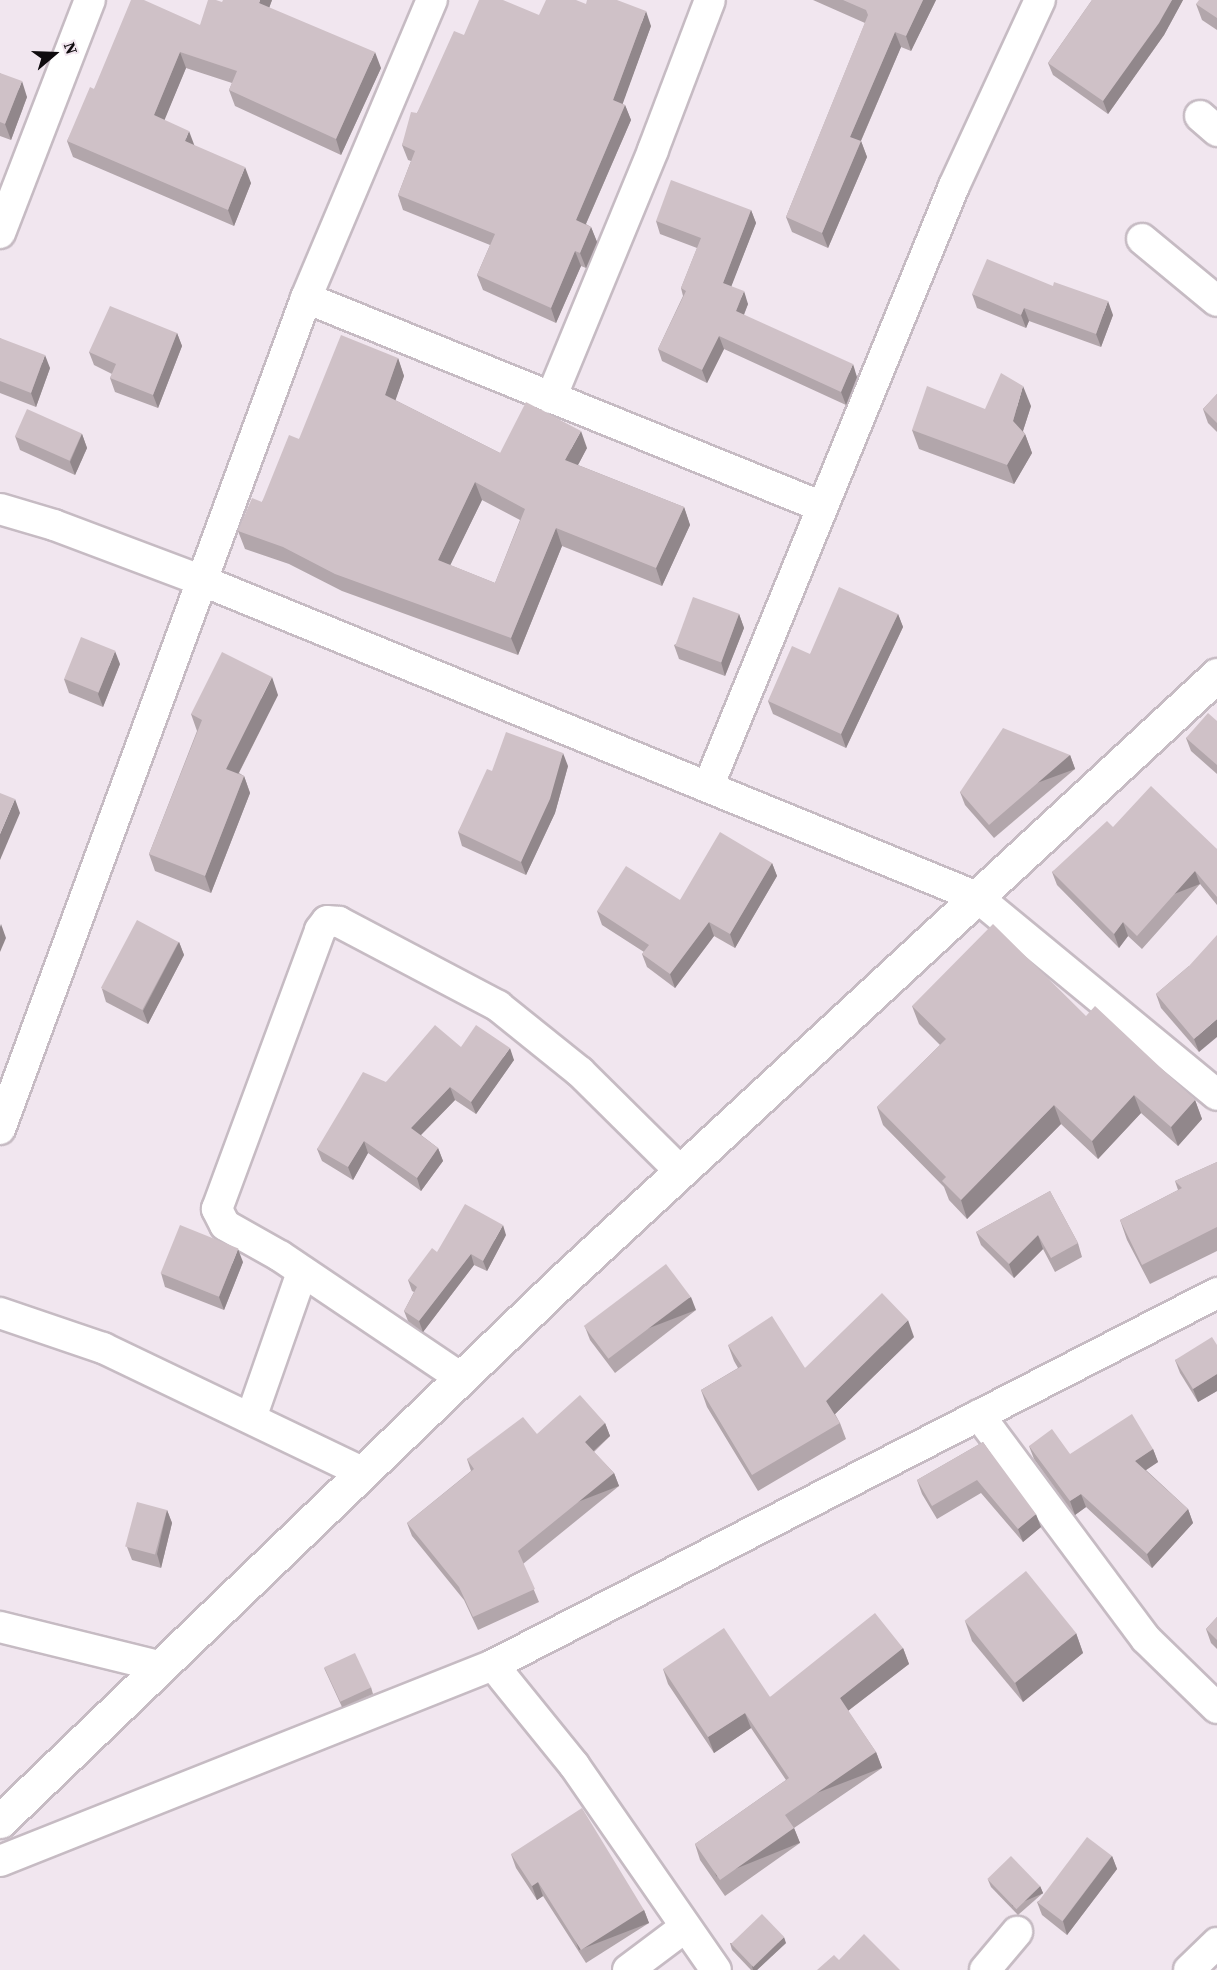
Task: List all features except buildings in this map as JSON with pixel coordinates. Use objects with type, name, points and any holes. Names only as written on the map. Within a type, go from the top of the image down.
[{"type":"street","points":[[0,234],[90,0]]},
{"type":"street","points":[[0,1129],[306,298],[432,0]]},
{"type":"street","points":[[551,398],[653,150],[710,0]]},
{"type":"street","points":[[708,786],[820,506],[954,186],[1040,0]]},
{"type":"street","points":[[1142,240],[1217,301]]},
{"type":"street","points":[[306,298],[820,506]]},
{"type":"street","points":[[0,509],[54,525],[202,581],[977,897],[1216,1092]]},
{"type":"street","points":[[0,1821],[461,1378],[1217,675]]},
{"type":"street","points":[[461,1378],[302,1272],[225,1225],[217,1209],[320,930],[327,921],[339,922],[498,1006],[580,1072],[681,1172]]},
{"type":"street","points":[[251,1418],[302,1272]]},
{"type":"street","points":[[0,1861],[494,1665],[1217,1293]]},
{"type":"street","points":[[0,1313],[103,1348],[364,1473]]},
{"type":"street","points":[[979,1415],[1146,1639],[1217,1708]]},
{"type":"street","points":[[0,1627],[159,1666]]},
{"type":"street","points":[[494,1665],[574,1765],[684,1928],[716,1970]]},
{"type":"street","points":[[628,1970],[684,1928]]},
{"type":"street","points":[[985,1970],[1017,1932]]},
{"type":"street","points":[[1190,1970],[1217,1942]]}]
